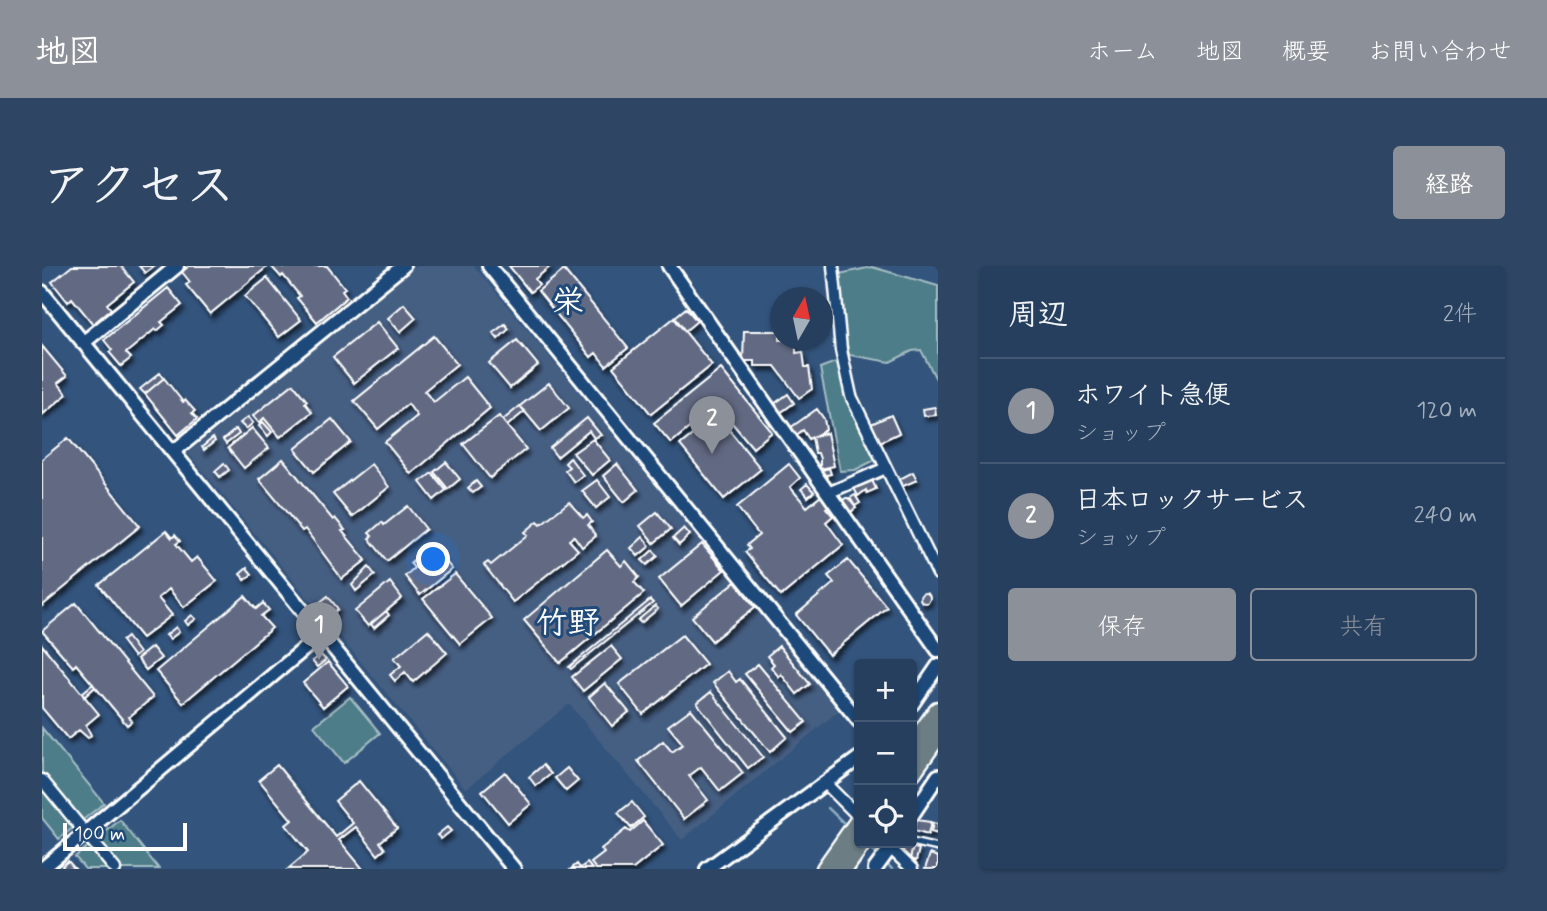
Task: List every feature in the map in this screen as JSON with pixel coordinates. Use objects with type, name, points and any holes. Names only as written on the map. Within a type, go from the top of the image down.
[{"type":"highway","points":[[917,741],[938,711]]},
{"type":"highway","points":[[917,764],[938,734]]},
{"type":"highway","points":[[834,866],[854,829]]},
{"type":"highway","points":[[834,866],[855,848]]},
{"type":"street","points":[[83,343],[177,266]]},
{"type":"street","points":[[173,452],[403,266]]},
{"type":"street","points":[[489,266],[854,715]]},
{"type":"street","points":[[833,266],[841,350],[851,396],[938,574]]},
{"type":"street","points":[[676,271],[938,650]]},
{"type":"street","points":[[42,292],[514,869]]},
{"type":"street","points":[[828,493],[886,468]]},
{"type":"street","points":[[42,869],[321,634]]},
{"type":"street","points":[[917,697],[938,666]]},
{"type":"street","points":[[713,867],[854,762]]},
{"type":"street","points":[[917,808],[938,776]]},
{"type":"street","points":[[42,779],[115,869]]},
{"type":"street","points":[[825,783],[854,815]]},
{"type":"street","points":[[878,865],[888,848]]},
{"type":"street","points":[[893,848],[912,869]]},
{"type":"lane","points":[[917,843],[938,848]]},
{"type":"shaded area","points":[[414,266],[474,266],[842,708],[682,840],[569,704],[466,789],[188,453]]},
{"type":"green space","points":[[872,267],[938,286],[938,379],[921,350],[912,351],[890,362],[849,355],[840,305],[839,274]]},
{"type":"green space","points":[[841,360],[848,400],[875,460],[855,470],[840,471],[820,368]]},
{"type":"green space","points":[[350,697],[380,733],[344,763],[314,726]]},
{"type":"green space","points":[[42,728],[104,803],[59,839],[42,818]]},
{"type":"green space","points":[[120,820],[159,869],[85,869],[75,857]]},
{"type":"building","points":[[72,266],[121,266],[134,282],[107,304],[111,309],[93,324],[72,298],[68,302],[52,282]]},
{"type":"building","points":[[139,266],[154,266],[145,273]]},
{"type":"building","points":[[189,266],[267,267],[210,314],[186,285],[190,282],[182,272]]},
{"type":"building","points":[[271,266],[327,266],[345,288],[342,290],[347,297],[317,322],[297,298],[300,296],[283,275],[281,277]]},
{"type":"building","points":[[509,266],[551,266],[535,279],[539,285],[530,292]]},
{"type":"building","points":[[564,270],[628,348],[606,366],[596,353],[591,357],[538,291]]},
{"type":"building","points":[[267,278],[301,320],[279,337],[245,296]]},
{"type":"building","points":[[168,288],[182,305],[161,322],[164,325],[157,331],[155,329],[126,353],[131,358],[121,366],[109,352],[112,350],[104,340]]},
{"type":"building","points":[[404,304],[416,318],[400,332],[388,318]]},
{"type":"building","points":[[686,308],[697,321],[685,331],[675,317]]},
{"type":"building","points":[[674,318],[712,365],[651,414],[613,367]]},
{"type":"building","points":[[377,322],[398,348],[354,383],[333,357]]},
{"type":"building","points":[[505,324],[509,329],[498,339],[493,333]]},
{"type":"building","points":[[744,331],[770,331],[770,350],[803,352],[805,367],[809,367],[812,389],[799,398],[775,366],[755,366],[755,361],[743,361]]},
{"type":"building","points":[[434,336],[457,364],[424,391],[434,402],[465,377],[490,408],[411,474],[385,442],[417,416],[408,404],[378,429],[354,401]]},
{"type":"building","points":[[517,340],[538,365],[510,388],[489,363]]},
{"type":"building","points":[[42,346],[67,376],[58,383],[67,394],[42,415]]},
{"type":"building","points":[[721,369],[772,432],[753,448],[717,405],[671,443],[654,423]]},
{"type":"building","points":[[160,373],[164,378],[145,394],[140,389]]},
{"type":"building","points":[[164,378],[183,402],[185,400],[195,411],[192,413],[197,419],[178,435],[145,394]]},
{"type":"building","points":[[549,383],[569,408],[541,431],[520,406]]},
{"type":"building","points":[[293,384],[312,412],[280,437],[264,418],[259,423],[253,416]]},
{"type":"building","points":[[788,394],[794,403],[780,413],[774,404]]},
{"type":"building","points":[[520,406],[525,411],[507,426],[503,420]]},
{"type":"building","points":[[935,407],[936,415],[924,416],[923,409]]},
{"type":"building","points":[[817,409],[824,419],[826,430],[809,439],[803,430],[795,436],[790,428]]},
{"type":"building","points":[[717,415],[761,469],[724,499],[680,445]]},
{"type":"building","points":[[891,415],[899,433],[880,442],[871,424]]},
{"type":"building","points":[[499,416],[526,449],[490,478],[463,444]]},
{"type":"building","points":[[248,417],[253,423],[246,429],[240,423]]},
{"type":"building","points":[[587,418],[601,435],[594,438],[589,431],[557,457],[550,448]]},
{"type":"building","points":[[332,419],[351,442],[314,472],[295,449]]},
{"type":"building","points":[[263,422],[272,432],[268,436],[259,426]]},
{"type":"building","points":[[252,428],[269,448],[244,468],[228,448]]},
{"type":"building","points":[[236,429],[239,434],[226,444],[223,440]]},
{"type":"building","points":[[827,433],[834,466],[820,469],[820,459],[818,453],[815,453],[812,437]]},
{"type":"building","points":[[68,438],[140,526],[42,606],[42,459]]},
{"type":"building","points":[[213,438],[215,441],[204,450],[202,447]]},
{"type":"building","points":[[593,439],[610,460],[592,475],[573,453]]},
{"type":"building","points":[[570,458],[583,475],[574,482],[565,470],[569,467],[565,463]]},
{"type":"building","points":[[283,459],[333,520],[335,518],[345,530],[342,531],[366,560],[342,579],[305,529],[302,531],[259,479]]},
{"type":"building","points":[[446,462],[460,479],[448,489],[434,472]]},
{"type":"building","points":[[224,463],[229,470],[220,477],[215,471]]},
{"type":"building","points":[[371,464],[389,487],[352,517],[333,494]]},
{"type":"building","points":[[617,464],[638,490],[624,502],[603,476]]},
{"type":"building","points":[[789,464],[800,478],[790,487],[807,507],[821,496],[833,516],[826,522],[843,545],[781,596],[745,552],[750,549],[747,545],[759,535],[737,507]]},
{"type":"building","points":[[829,468],[831,474],[822,476],[819,471]]},
{"type":"building","points":[[913,472],[917,480],[901,487],[898,480]]},
{"type":"building","points":[[432,473],[446,490],[434,500],[420,482]]},
{"type":"building","points":[[597,480],[610,497],[596,508],[582,491]]},
{"type":"building","points":[[872,480],[876,489],[867,493],[866,490],[858,496],[854,488]]},
{"type":"building","points":[[476,481],[481,487],[473,493],[468,488]]},
{"type":"building","points":[[807,484],[814,492],[808,497],[801,489]]},
{"type":"building","points":[[855,495],[860,503],[855,506],[850,498]]},
{"type":"building","points":[[846,498],[856,508],[848,514],[840,502]]},
{"type":"building","points":[[569,502],[583,518],[587,515],[592,522],[588,525],[596,536],[582,547],[574,536],[569,540],[578,550],[513,602],[484,565],[488,562],[491,565],[528,535],[525,532],[538,521],[541,524]]},
{"type":"building","points":[[408,506],[426,529],[387,561],[369,538],[372,536],[369,533]]},
{"type":"building","points":[[657,512],[671,529],[654,543],[640,526]]},
{"type":"building","points":[[684,528],[690,535],[679,545],[673,538]]},
{"type":"building","points":[[166,531],[172,538],[175,535],[180,541],[176,544],[191,562],[197,557],[217,581],[184,607],[169,589],[158,598],[172,615],[142,638],[99,585]]},
{"type":"building","points":[[643,537],[650,546],[638,556],[631,548]]},
{"type":"building","points":[[702,544],[724,570],[681,606],[659,579]]},
{"type":"building","points":[[607,550],[621,566],[626,561],[639,577],[634,582],[644,593],[560,663],[524,620]]},
{"type":"building","points":[[653,550],[658,556],[647,565],[642,560]]},
{"type":"building","points":[[437,551],[452,569],[420,595],[405,576],[414,568],[410,563],[423,552],[428,558]]},
{"type":"building","points":[[848,560],[887,607],[829,655],[796,615],[834,583],[828,576]]},
{"type":"building","points":[[369,567],[375,575],[356,591],[352,585]]},
{"type":"building","points":[[247,568],[252,574],[245,580],[240,574]]},
{"type":"building","points":[[455,574],[492,618],[460,644],[423,599]]},
{"type":"building","points":[[390,582],[402,598],[368,626],[355,611]]},
{"type":"building","points":[[735,582],[755,607],[712,641],[692,617]]},
{"type":"building","points":[[925,593],[929,594],[929,602],[925,603],[921,602],[920,598],[921,594]]},
{"type":"building","points":[[245,596],[256,609],[263,603],[269,610],[261,616],[272,628],[183,703],[156,671]]},
{"type":"building","points":[[328,596],[338,609],[329,616],[319,603]]},
{"type":"building","points":[[650,600],[653,603],[571,669],[569,667]]},
{"type":"building","points":[[76,603],[153,697],[129,717],[132,721],[127,725],[76,664],[73,667],[42,631]]},
{"type":"building","points":[[655,606],[658,609],[641,623],[638,620]]},
{"type":"building","points":[[386,611],[389,615],[374,628],[371,624]]},
{"type":"building","points":[[192,615],[196,619],[188,625],[185,621]]},
{"type":"building","points":[[176,627],[179,632],[170,639],[166,635]]},
{"type":"building","points":[[428,630],[447,653],[413,682],[405,672],[395,681],[390,675],[401,666],[394,658]]},
{"type":"building","points":[[682,635],[706,664],[643,714],[619,684]]},
{"type":"building","points":[[127,637],[139,653],[134,657],[122,641]]},
{"type":"building","points":[[42,645],[99,714],[86,725],[91,735],[88,738],[79,730],[68,739],[42,708]]},
{"type":"building","points":[[611,646],[622,659],[583,691],[572,677]]},
{"type":"building","points":[[779,646],[810,684],[797,694],[781,674],[779,677],[771,667],[774,664],[767,656]]},
{"type":"building","points":[[152,647],[161,658],[146,670],[137,659]]},
{"type":"building","points":[[321,655],[326,660],[317,667],[312,661]]},
{"type":"building","points":[[328,662],[348,686],[323,707],[303,683]]},
{"type":"building","points":[[758,664],[806,722],[793,732],[745,674]]},
{"type":"building","points":[[728,671],[736,682],[740,679],[787,737],[770,752],[713,683]]},
{"type":"building","points":[[605,683],[629,712],[612,726],[589,697]]},
{"type":"building","points":[[93,684],[95,687],[84,697],[82,693]]},
{"type":"building","points":[[711,692],[763,757],[748,768],[697,703]]},
{"type":"building","points":[[691,709],[743,773],[720,791],[701,767],[689,776],[708,800],[684,819],[638,761],[663,741],[672,752],[683,744],[668,726]]},
{"type":"building","points":[[277,765],[336,837],[353,823],[335,801],[359,781],[397,828],[380,842],[385,849],[378,855],[356,827],[339,840],[363,869],[288,869],[308,852],[286,825],[292,820],[259,780]]},
{"type":"building","points":[[543,765],[551,774],[536,786],[529,777]]},
{"type":"building","points":[[567,768],[578,781],[566,791],[555,778]]},
{"type":"building","points":[[505,772],[531,804],[508,823],[482,791]]},
{"type":"building","points":[[632,802],[644,817],[631,828],[618,813]]},
{"type":"building","points":[[917,820],[931,822],[928,835],[917,832]]},
{"type":"building","points":[[643,821],[663,845],[633,869],[596,869],[591,863],[604,853],[601,849],[626,829],[630,832]]},
{"type":"building","points":[[933,823],[938,824],[938,834],[931,832]]},
{"type":"building","points":[[447,827],[451,831],[441,839],[437,835]]},
{"type":"building","points":[[904,848],[913,848],[910,859],[902,855]]},
{"type":"building","points":[[913,848],[919,849],[916,861],[910,859]]},
{"type":"building","points":[[930,854],[938,857],[938,869],[925,869]]},
{"type":"building","points":[[68,861],[75,869],[64,869],[62,866]]},
{"type":"building","points":[[587,863],[592,869],[571,869],[577,864],[580,868]]},
{"type":"waterway","points":[[828,808],[848,827]]},
{"type":"waterway","points":[[870,848],[880,857]]},
{"type":"waterway","points":[[885,862],[892,869]]},
{"type":"place","name":"日本ロックサービス","points":[[712,454]]},
{"type":"place","name":"ホワイト急便","points":[[319,660]]},
{"type":"district","name":"栄","points":[[568,303]]},
{"type":"district","name":"竹野","points":[[568,624]]}]
